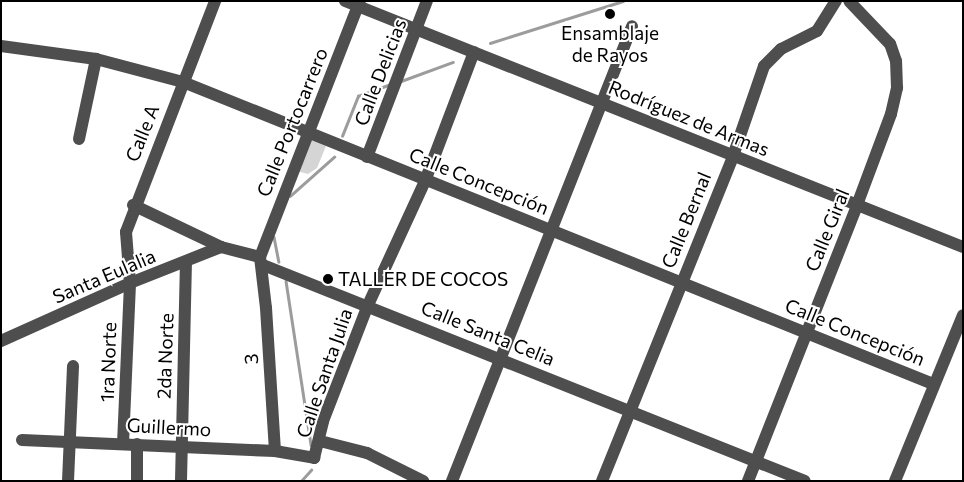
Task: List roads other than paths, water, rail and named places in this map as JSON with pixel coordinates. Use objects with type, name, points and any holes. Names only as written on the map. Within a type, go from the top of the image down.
[{"type":"street","name":"Calle A","points":[[130,282],[124,241],[134,205],[215,1]]},
{"type":"street","name":"Rodríguez de Armas","points":[[345,1],[359,4],[732,156],[963,247]]},
{"type":"street","name":"Calle Delicias","points":[[367,157],[427,1]]},
{"type":"street","name":"Calle Bernal","points":[[602,481],[732,156],[764,66],[781,49],[817,31],[836,1]]},
{"type":"street","name":"Calle Giral","points":[[748,481],[857,205],[897,88],[896,61],[890,44],[849,1]]},
{"type":"street","name":"Calle Portocarrero","points":[[261,261],[359,4]]},
{"type":"street","points":[[452,481],[549,229],[632,26]]},
{"type":"street","name":"Calle Concepción","points":[[1,46],[96,59],[183,82],[933,384]]},
{"type":"street","name":"Calle Santa Julia","points":[[314,458],[320,441],[323,422],[368,305],[425,181],[474,52]]},
{"type":"street","points":[[79,139],[96,59]]},
{"type":"street","name":"Calle Santa Celia","points":[[134,205],[221,247],[261,261],[805,481]]},
{"type":"street","name":"Santa Eulalia","points":[[1,341],[130,282],[186,263],[221,247]]},
{"type":"street","name":"3","points":[[261,261],[275,451]]},
{"type":"street","name":"2da Norte","points":[[181,481],[180,446],[186,263]]},
{"type":"street","name":"1ra Norte","points":[[123,444],[130,282]]},
{"type":"street","points":[[895,481],[933,384],[963,315]]},
{"type":"street","points":[[68,481],[73,366]]},
{"type":"street","name":"Guillermo","points":[[22,440],[275,451],[314,458]]},
{"type":"street","points":[[320,441],[367,453],[423,481]]},
{"type":"street","points":[[137,444],[137,481]]},
{"type":"waterway","points":[[490,43],[623,1]]},
{"type":"waterway","points":[[401,81],[453,62]]},
{"type":"waterway","points":[[342,136],[358,96],[389,85]]},
{"type":"waterway","points":[[290,196],[334,157]]},
{"type":"waterway","points":[[274,237],[279,262]]},
{"type":"waterway","points":[[286,281],[311,445]]},
{"type":"waterway","points":[[301,481],[311,470]]},
{"type":"place","name":"Ensamblaje de Rayos","points":[[610,14]]},
{"type":"place","name":"TALLER DE COCOS","points":[[328,279]]}]
